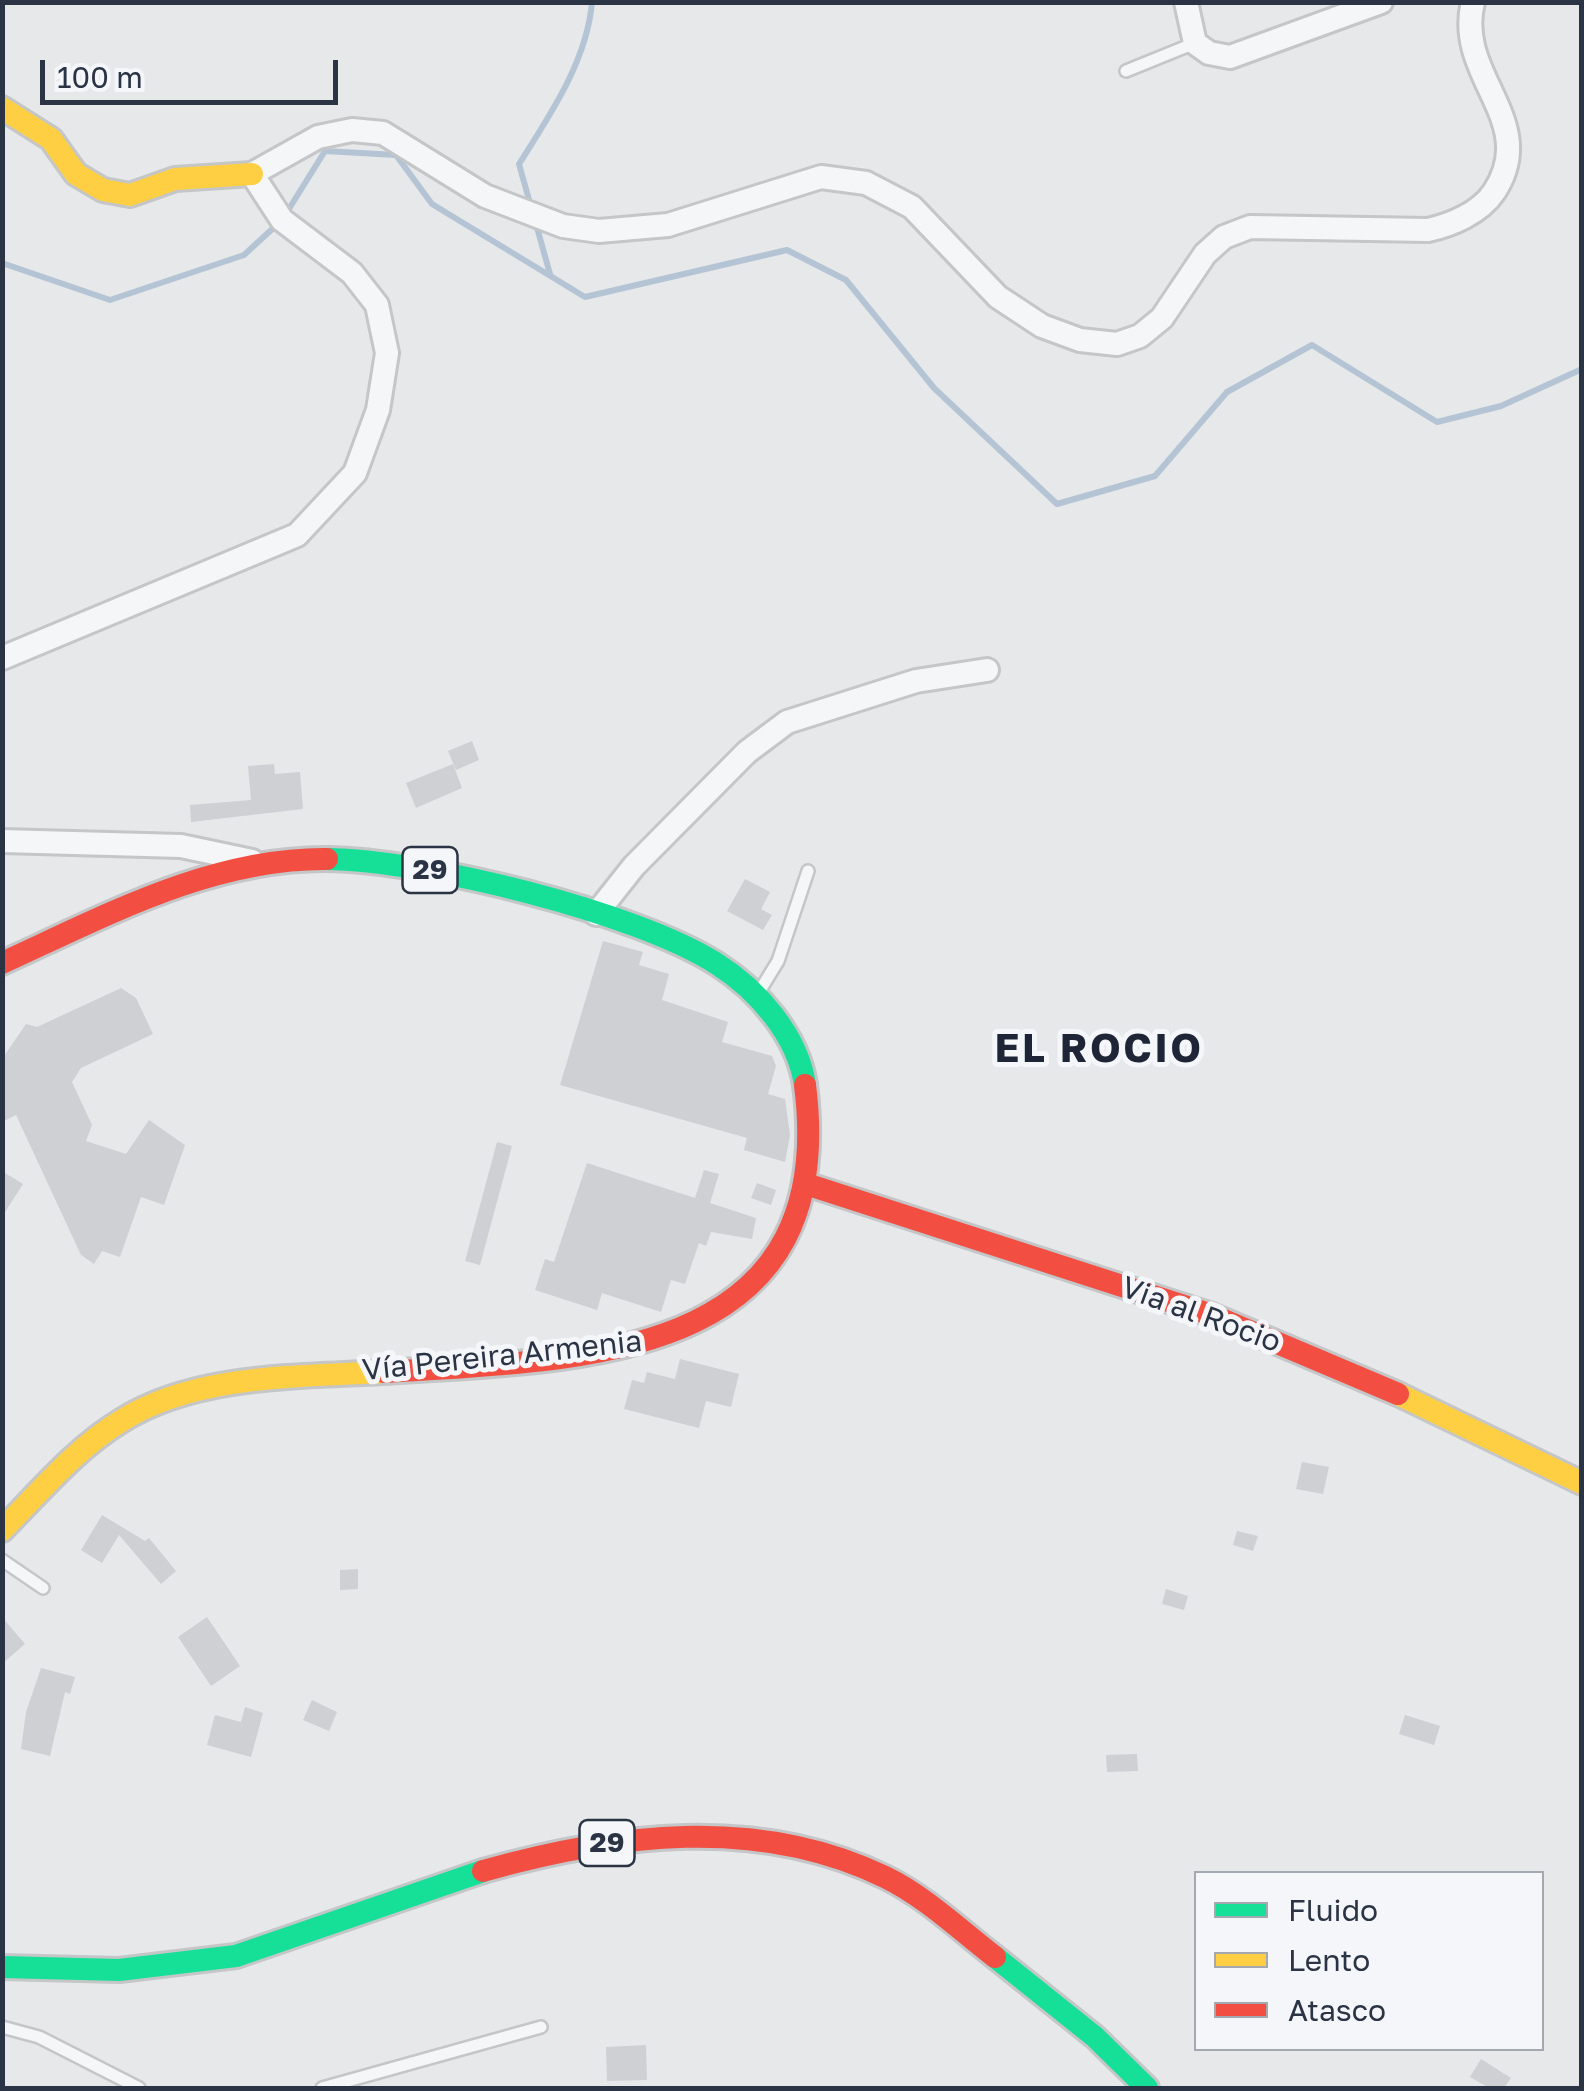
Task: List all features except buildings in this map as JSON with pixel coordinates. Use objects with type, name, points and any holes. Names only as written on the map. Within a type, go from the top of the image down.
[{"type":"main road","points":[[2,108],[50,139],[76,174],[103,190],[130,195],[175,179],[252,174]]},
{"type":"main road","name":"Vía Pereira Armenia","points":[[2,963],[193,878],[260,863],[316,859],[400,864],[596,914],[692,947],[757,994],[782,1026],[806,1089],[812,1152],[789,1236],[763,1275],[721,1314],[690,1329],[607,1351],[315,1375],[229,1386],[168,1400],[101,1434],[2,1530]]},
{"type":"main road","name":"Via al Rocio","points":[[806,1184],[907,1222],[1212,1315],[1323,1360],[1582,1483]]},
{"type":"main road","name":"29","points":[[2,1966],[50,1971],[235,1956],[482,1869],[551,1851],[750,1836],[809,1847],[888,1878],[1090,2030],[1147,2088]]},
{"type":"street","points":[[1186,2],[1195,42],[1209,53],[1230,57],[1381,2]]},
{"type":"street","points":[[2,658],[297,536],[354,474],[378,410],[387,353],[378,305],[352,273],[282,220],[252,174],[318,137],[352,130],[383,133],[486,196],[564,226],[598,231],[668,225],[821,177],[866,183],[912,207],[998,297],[1042,326],[1080,340],[1116,344],[1140,336],[1162,318],[1205,254],[1224,237],[1250,227],[1428,230],[1450,225],[1489,199],[1509,168],[1510,136],[1471,47],[1473,2]]},
{"type":"street","points":[[596,914],[634,866],[746,752],[787,722],[916,681],[988,670]]},
{"type":"street","points":[[2,841],[181,846],[260,863]]},
{"type":"lane","points":[[1126,70],[1195,42]]},
{"type":"lane","points":[[757,994],[778,961],[808,871]]},
{"type":"lane","points":[[2,1560],[43,1588]]},
{"type":"lane","points":[[2,2027],[39,2038],[139,2088]]},
{"type":"lane","points":[[322,2088],[541,2027]]},
{"type":"waterway","points":[[531,207],[519,164],[575,66],[592,2]]},
{"type":"waterway","points":[[2,263],[110,300],[244,255],[282,220],[325,151],[396,155],[432,204],[585,297],[787,250],[846,280],[934,388],[1057,504],[1155,476],[1227,392],[1312,345],[1437,422],[1501,406],[1582,369]]},
{"type":"waterway","points":[[536,224],[550,274]]},
{"type":"traffic: fast","points":[[327,859],[417,869],[528,892],[636,926],[681,945],[717,964],[761,1001],[794,1049],[805,1085]]},
{"type":"traffic: fast","points":[[2,1967],[119,1970],[236,1956],[483,1871]]},
{"type":"traffic: fast","points":[[995,1957],[1095,2037],[1147,2088]]},
{"type":"traffic: slow","points":[[2,108],[51,139],[76,174],[103,190],[130,195],[175,179],[252,174]]},
{"type":"traffic: slow","points":[[2,1530],[88,1444],[150,1406],[181,1394],[248,1381],[383,1372]]},
{"type":"traffic: slow","points":[[1398,1394],[1582,1483]]},
{"type":"traffic: jam","points":[[2,963],[120,909],[200,879],[284,861],[327,859]]},
{"type":"traffic: jam","points":[[383,1372],[539,1361],[614,1348],[682,1327],[740,1293],[782,1244],[805,1176],[805,1085]]},
{"type":"traffic: jam","points":[[806,1184],[1209,1314],[1398,1394]]},
{"type":"traffic: jam","points":[[483,1871],[634,1840],[736,1838],[787,1845],[836,1857],[900,1885],[995,1957]]},
{"type":"district","name":"EL ROCIO","points":[[1099,1049]]}]
